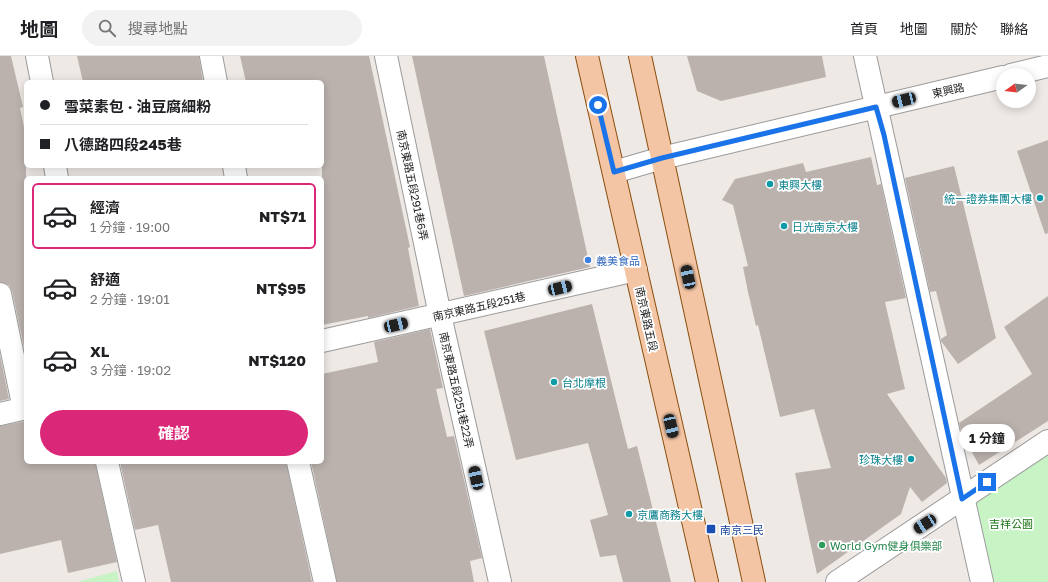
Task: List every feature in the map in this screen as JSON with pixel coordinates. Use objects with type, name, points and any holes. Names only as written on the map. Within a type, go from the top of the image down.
[{"type":"main road","name":"南京東路五段","points":[[587,56],[707,582]]},
{"type":"main road","points":[[640,56],[754,582]]},
{"type":"street","points":[[37,56],[42,80]]},
{"type":"street","points":[[211,56],[216,80]]},
{"type":"street","name":"南京東路五段291巷6弄","points":[[386,56],[440,315]]},
{"type":"street","points":[[865,56],[889,158],[962,499],[982,582]]},
{"type":"street","points":[[1036,69],[1048,66]]},
{"type":"street","name":"東興路","points":[[614,172],[662,158],[996,79]]},
{"type":"street","name":"南京東路五段251巷","points":[[324,341],[636,270]]},
{"type":"street","points":[[0,294],[24,403]]},
{"type":"street","name":"南京東路五段251巷22弄","points":[[440,315],[500,582]]},
{"type":"street","points":[[0,414],[24,408]]},
{"type":"street","points":[[837,582],[1048,441]]},
{"type":"street","points":[[107,464],[134,582]]},
{"type":"street","points":[[298,464],[325,582]]},
{"type":"green space","name":"吉祥公園","points":[[1048,453],[1048,582],[988,582],[971,507]]},
{"type":"green space","points":[[117,571],[119,582],[77,582]]},
{"type":"building","points":[[0,56],[11,56],[23,107],[20,108],[24,127],[24,168],[26,168],[26,176],[24,176],[24,348],[12,291],[9,285],[0,282]]},
{"type":"building","points":[[77,56],[199,56],[203,80],[83,80]]},
{"type":"building","points":[[240,56],[369,56],[410,247],[408,248],[419,306],[368,318],[368,316],[324,325],[324,176],[322,176],[322,168],[324,168],[324,80],[246,80]]},
{"type":"building","points":[[412,56],[544,56],[590,267],[464,296]]},
{"type":"building","points":[[687,56],[822,56],[826,77],[721,101],[697,91]]},
{"type":"building","name":"統一證券集團大樓","points":[[1048,140],[1048,233],[1045,234],[1017,151]]},
{"type":"building","points":[[871,157],[877,185],[881,184],[906,298],[885,302],[905,389],[887,394],[946,478],[947,483],[922,502],[910,487],[901,514],[817,574],[795,473],[831,468],[814,409],[780,417],[758,325],[756,326],[748,292],[743,267],[748,266],[733,205],[722,200],[735,179],[803,163],[806,172]]},
{"type":"building","points":[[954,166],[996,338],[958,364],[941,341],[941,339],[947,335],[936,291],[930,292],[905,178]]},
{"type":"building","points":[[1048,296],[1048,421],[979,465],[962,434],[959,423],[1032,374],[1004,327]]},
{"type":"building","name":"台北摩根","points":[[592,304],[628,449],[637,446],[671,582],[623,582],[616,555],[600,557],[590,520],[608,515],[588,443],[516,460],[484,331]]},
{"type":"building","points":[[430,329],[443,388],[436,389],[447,437],[454,436],[482,558],[470,561],[474,582],[337,582],[311,464],[324,464],[324,374],[378,362],[374,342]]},
{"type":"building","points":[[0,355],[9,399],[0,401]]},
{"type":"building","points":[[24,421],[24,464],[95,464],[117,562],[68,573],[61,540],[0,554],[0,426]]},
{"type":"building","points":[[120,464],[286,464],[312,582],[171,582],[158,525],[135,530]]},
{"type":"place","name":"東興大樓","points":[[770,184]]},
{"type":"place","name":"統一證券集團大樓","points":[[1040,198]]},
{"type":"place","name":"日光南京大樓","points":[[784,226]]},
{"type":"place","name":"義美食品","points":[[588,260]]},
{"type":"place","name":"台北摩根","points":[[554,382]]},
{"type":"place","name":"珍珠大樓","points":[[911,459]]},
{"type":"place","name":"京鷹商務大樓","points":[[629,514]]},
{"type":"place","name":"南京三民","points":[[711,529]]},
{"type":"place","name":"World Gym健身俱樂部","points":[[822,545]]},
{"type":"route","points":[[598,105],[614,172],[662,158],[876,107],[884,135],[962,499],[987,482]]}]
